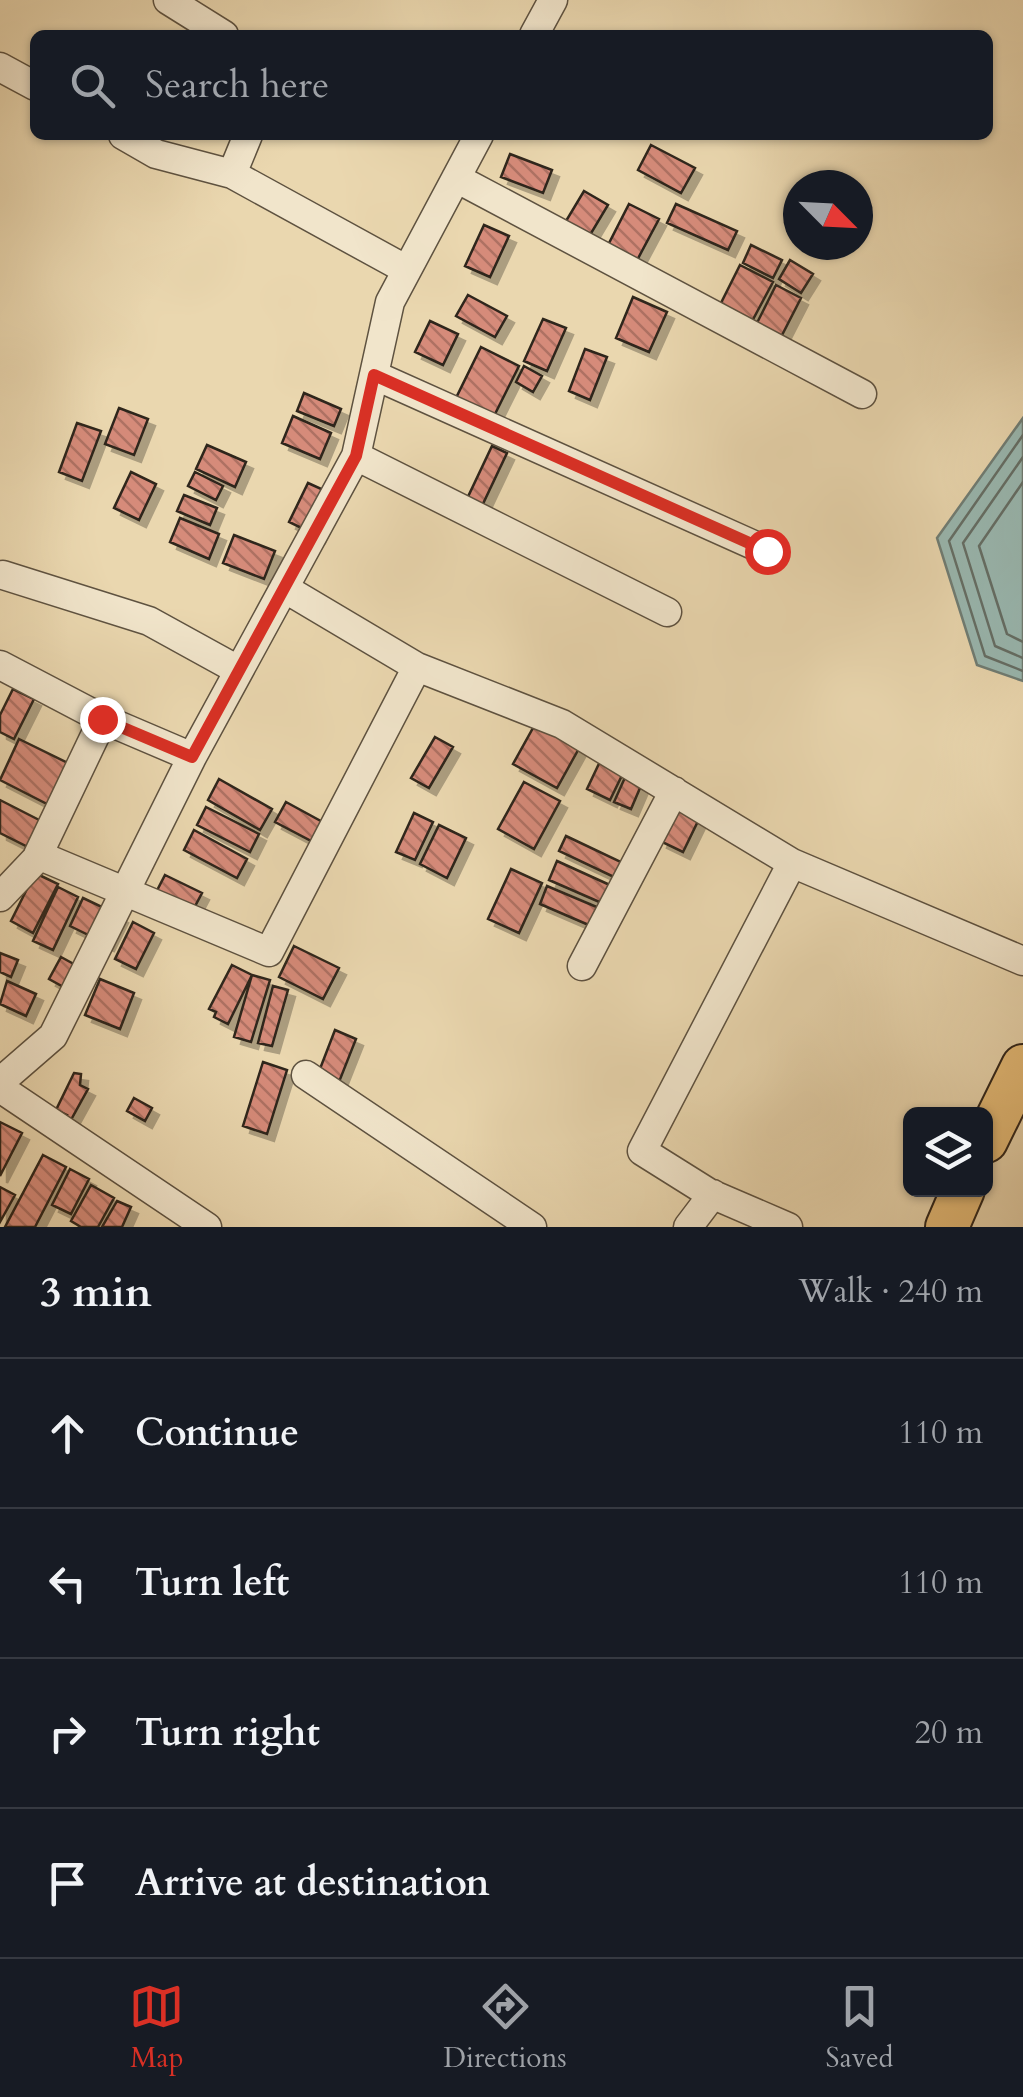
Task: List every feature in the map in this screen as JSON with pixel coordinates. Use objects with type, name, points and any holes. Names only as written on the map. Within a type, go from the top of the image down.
[{"type":"main road","points":[[993,1130],[1018,1087]]},
{"type":"main road","points":[[947,1227],[959,1197]]},
{"type":"street","points":[[168,0],[216,30]]},
{"type":"street","points":[[537,30],[553,0]]},
{"type":"street","points":[[0,67],[30,83]]},
{"type":"street","points":[[132,140],[156,154],[232,174],[407,270]]},
{"type":"street","points":[[232,174],[246,140]]},
{"type":"street","points":[[207,1227],[0,1085],[53,1036],[192,757],[356,456],[390,302],[476,140]]},
{"type":"street","points":[[456,178],[862,394]]},
{"type":"street","points":[[374,375],[767,551]]},
{"type":"street","points":[[356,456],[667,612]]},
{"type":"street","points":[[3,575],[149,621],[238,670]]},
{"type":"street","points":[[284,588],[417,667],[562,724],[792,862],[1023,960]]},
{"type":"street","points":[[0,666],[102,719],[192,757]]},
{"type":"street","points":[[39,856],[269,952],[417,667]]},
{"type":"street","points":[[0,897],[39,856],[102,719]]},
{"type":"street","points":[[582,966],[674,791]]},
{"type":"street","points":[[788,1227],[713,1194],[642,1150],[792,862]]},
{"type":"street","points":[[306,1075],[532,1227]]},
{"type":"street","points":[[688,1227],[713,1194]]},
{"type":"water","points":[[1023,418],[1023,681],[977,665],[937,538]]},
{"type":"building","points":[[651,145],[695,168],[681,193],[638,170]]},
{"type":"building","points":[[510,154],[552,170],[543,193],[501,177]]},
{"type":"building","points":[[584,191],[608,205],[587,240],[563,226]]},
{"type":"building","points":[[629,204],[659,219],[634,266],[605,251]]},
{"type":"building","points":[[676,204],[737,231],[728,250],[667,223]]},
{"type":"building","points":[[484,225],[509,236],[490,277],[465,266]]},
{"type":"building","points":[[751,245],[782,260],[773,278],[743,263]]},
{"type":"building","points":[[790,260],[813,274],[801,293],[779,279]]},
{"type":"building","points":[[740,265],[773,282],[750,325],[718,309]]},
{"type":"building","points":[[776,285],[801,298],[778,343],[757,323]]},
{"type":"building","points":[[468,295],[507,316],[495,337],[456,316]]},
{"type":"building","points":[[633,297],[667,312],[649,352],[616,338]]},
{"type":"building","points":[[543,319],[566,328],[547,371],[524,361]]},
{"type":"building","points":[[430,321],[458,334],[443,365],[415,352]]},
{"type":"building","points":[[481,347],[519,366],[494,416],[456,398]]},
{"type":"building","points":[[585,349],[607,357],[590,400],[569,391]]},
{"type":"building","points":[[524,366],[542,376],[533,392],[516,382]]},
{"type":"building","points":[[304,393],[341,409],[334,426],[297,411]]},
{"type":"building","points":[[119,408],[148,419],[134,455],[105,444]]},
{"type":"building","points":[[293,416],[331,433],[320,459],[282,443]]},
{"type":"building","points":[[77,423],[101,431],[82,481],[59,472]]},
{"type":"building","points":[[207,445],[246,462],[235,487],[196,469]]},
{"type":"building","points":[[492,446],[507,453],[481,508],[466,501]]},
{"type":"building","points":[[131,472],[156,484],[139,520],[114,508]]},
{"type":"building","points":[[195,472],[223,486],[216,500],[188,486]]},
{"type":"building","points":[[308,483],[337,496],[318,536],[289,522]]},
{"type":"building","points":[[184,495],[217,508],[210,525],[177,511]]},
{"type":"building","points":[[180,518],[219,534],[209,559],[170,542]]},
{"type":"building","points":[[234,535],[275,551],[264,579],[223,563]]},
{"type":"building","points":[[13,689],[34,699],[14,739],[0,732],[0,715]]},
{"type":"building","points":[[538,719],[582,743],[557,788],[513,764]]},
{"type":"building","points":[[435,737],[453,747],[429,788],[411,778]]},
{"type":"building","points":[[19,739],[74,766],[53,807],[0,780]]},
{"type":"building","points":[[604,753],[627,765],[610,800],[587,789]]},
{"type":"building","points":[[627,773],[643,781],[631,809],[614,802]]},
{"type":"building","points":[[219,779],[272,809],[260,830],[208,800]]},
{"type":"building","points":[[524,782],[560,801],[534,849],[498,829]]},
{"type":"building","points":[[0,800],[47,824],[34,850],[0,833]]},
{"type":"building","points":[[286,802],[328,825],[317,844],[275,822]]},
{"type":"building","points":[[206,807],[259,834],[250,852],[197,825]]},
{"type":"building","points":[[675,808],[699,819],[683,852],[660,841]]},
{"type":"building","points":[[414,813],[433,822],[415,860],[396,852]]},
{"type":"building","points":[[439,825],[466,838],[447,878],[420,864]]},
{"type":"building","points":[[194,830],[247,859],[237,878],[184,850]]},
{"type":"building","points":[[566,836],[621,862],[614,877],[559,851]]},
{"type":"building","points":[[557,861],[612,886],[604,904],[549,880]]},
{"type":"building","points":[[511,869],[542,883],[519,933],[488,919]]},
{"type":"building","points":[[35,873],[58,884],[33,933],[11,921]]},
{"type":"building","points":[[165,875],[202,893],[184,927],[148,908]]},
{"type":"building","points":[[547,886],[599,908],[591,926],[540,904]]},
{"type":"building","points":[[58,887],[78,897],[53,950],[33,941]]},
{"type":"building","points":[[83,898],[121,916],[107,944],[70,926]]},
{"type":"building","points":[[133,922],[154,933],[136,969],[115,959]]},
{"type":"building","points":[[294,946],[339,968],[323,999],[279,977]]},
{"type":"building","points":[[0,953],[18,960],[11,977],[0,972]]},
{"type":"building","points":[[61,957],[81,968],[69,990],[49,979]]},
{"type":"building","points":[[232,965],[252,975],[228,1024],[214,1017],[216,1012],[209,1009]]},
{"type":"building","points":[[252,975],[270,980],[251,1042],[234,1037]]},
{"type":"building","points":[[100,979],[134,993],[120,1029],[85,1015]]},
{"type":"building","points":[[7,981],[36,994],[26,1016],[0,1004]]},
{"type":"building","points":[[273,986],[288,990],[272,1046],[258,1043]]},
{"type":"building","points":[[335,1030],[356,1039],[339,1082],[318,1074]]},
{"type":"building","points":[[263,1062],[287,1070],[267,1134],[243,1126]]},
{"type":"building","points":[[74,1073],[81,1074],[80,1085],[88,1089],[67,1127],[67,1115],[56,1110]]},
{"type":"building","points":[[134,1098],[152,1108],[145,1121],[127,1111]]},
{"type":"building","points":[[0,1122],[22,1133],[0,1176]]},
{"type":"building","points":[[43,1155],[66,1167],[35,1227],[5,1227]]},
{"type":"building","points":[[70,1169],[89,1179],[71,1214],[52,1205]]},
{"type":"building","points":[[91,1185],[114,1198],[98,1227],[81,1227],[71,1221]]},
{"type":"building","points":[[0,1187],[15,1195],[0,1222]]},
{"type":"building","points":[[117,1201],[131,1207],[122,1227],[102,1227]]},
{"type":"route","points":[[102,719],[192,757],[356,456],[374,375],[767,551]]}]
